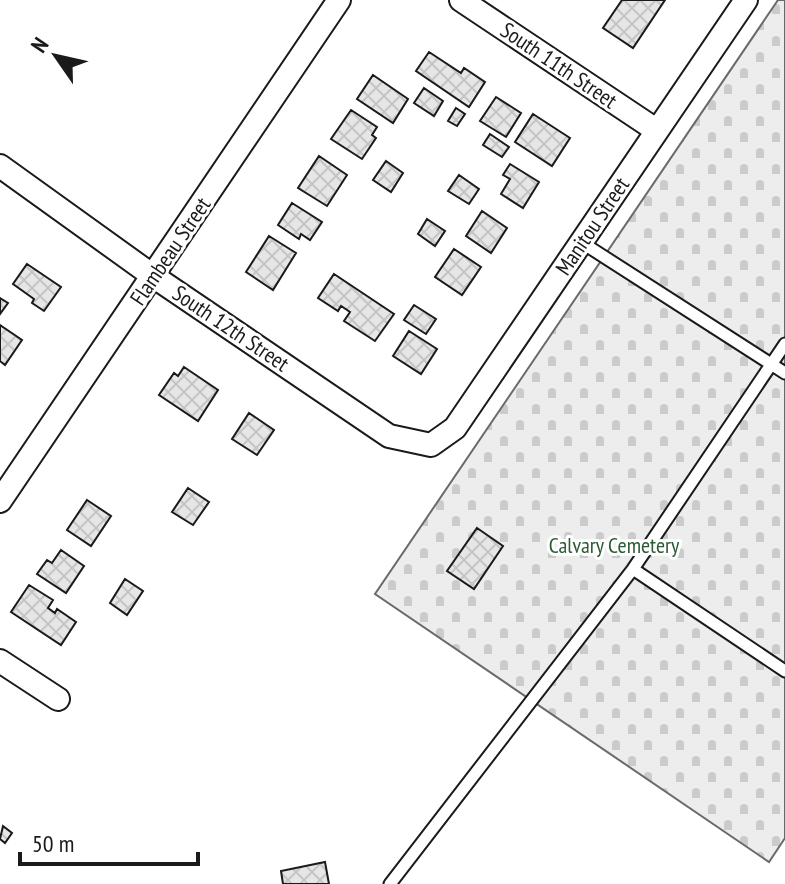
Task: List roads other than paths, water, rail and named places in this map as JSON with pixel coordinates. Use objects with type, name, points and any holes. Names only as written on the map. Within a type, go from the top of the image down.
[{"type":"street","name":"Flambeau Street","points":[[0,501],[339,0]]},
{"type":"street","name":"South 11th Street","points":[[461,0],[656,130]]},
{"type":"street","name":"Manitou Street","points":[[431,445],[455,428],[746,0]]},
{"type":"street","name":"South 12th Street","points":[[0,166],[153,276],[389,436],[431,445]]},
{"type":"street","points":[[0,661],[58,699]]},
{"type":"lane","points":[[581,242],[785,373]]},
{"type":"lane","points":[[390,884],[633,569],[785,344]]},
{"type":"lane","points":[[633,569],[785,671]]},
{"type":"park label","name":"Calvary Cemetery","points":[[614,545]]}]
